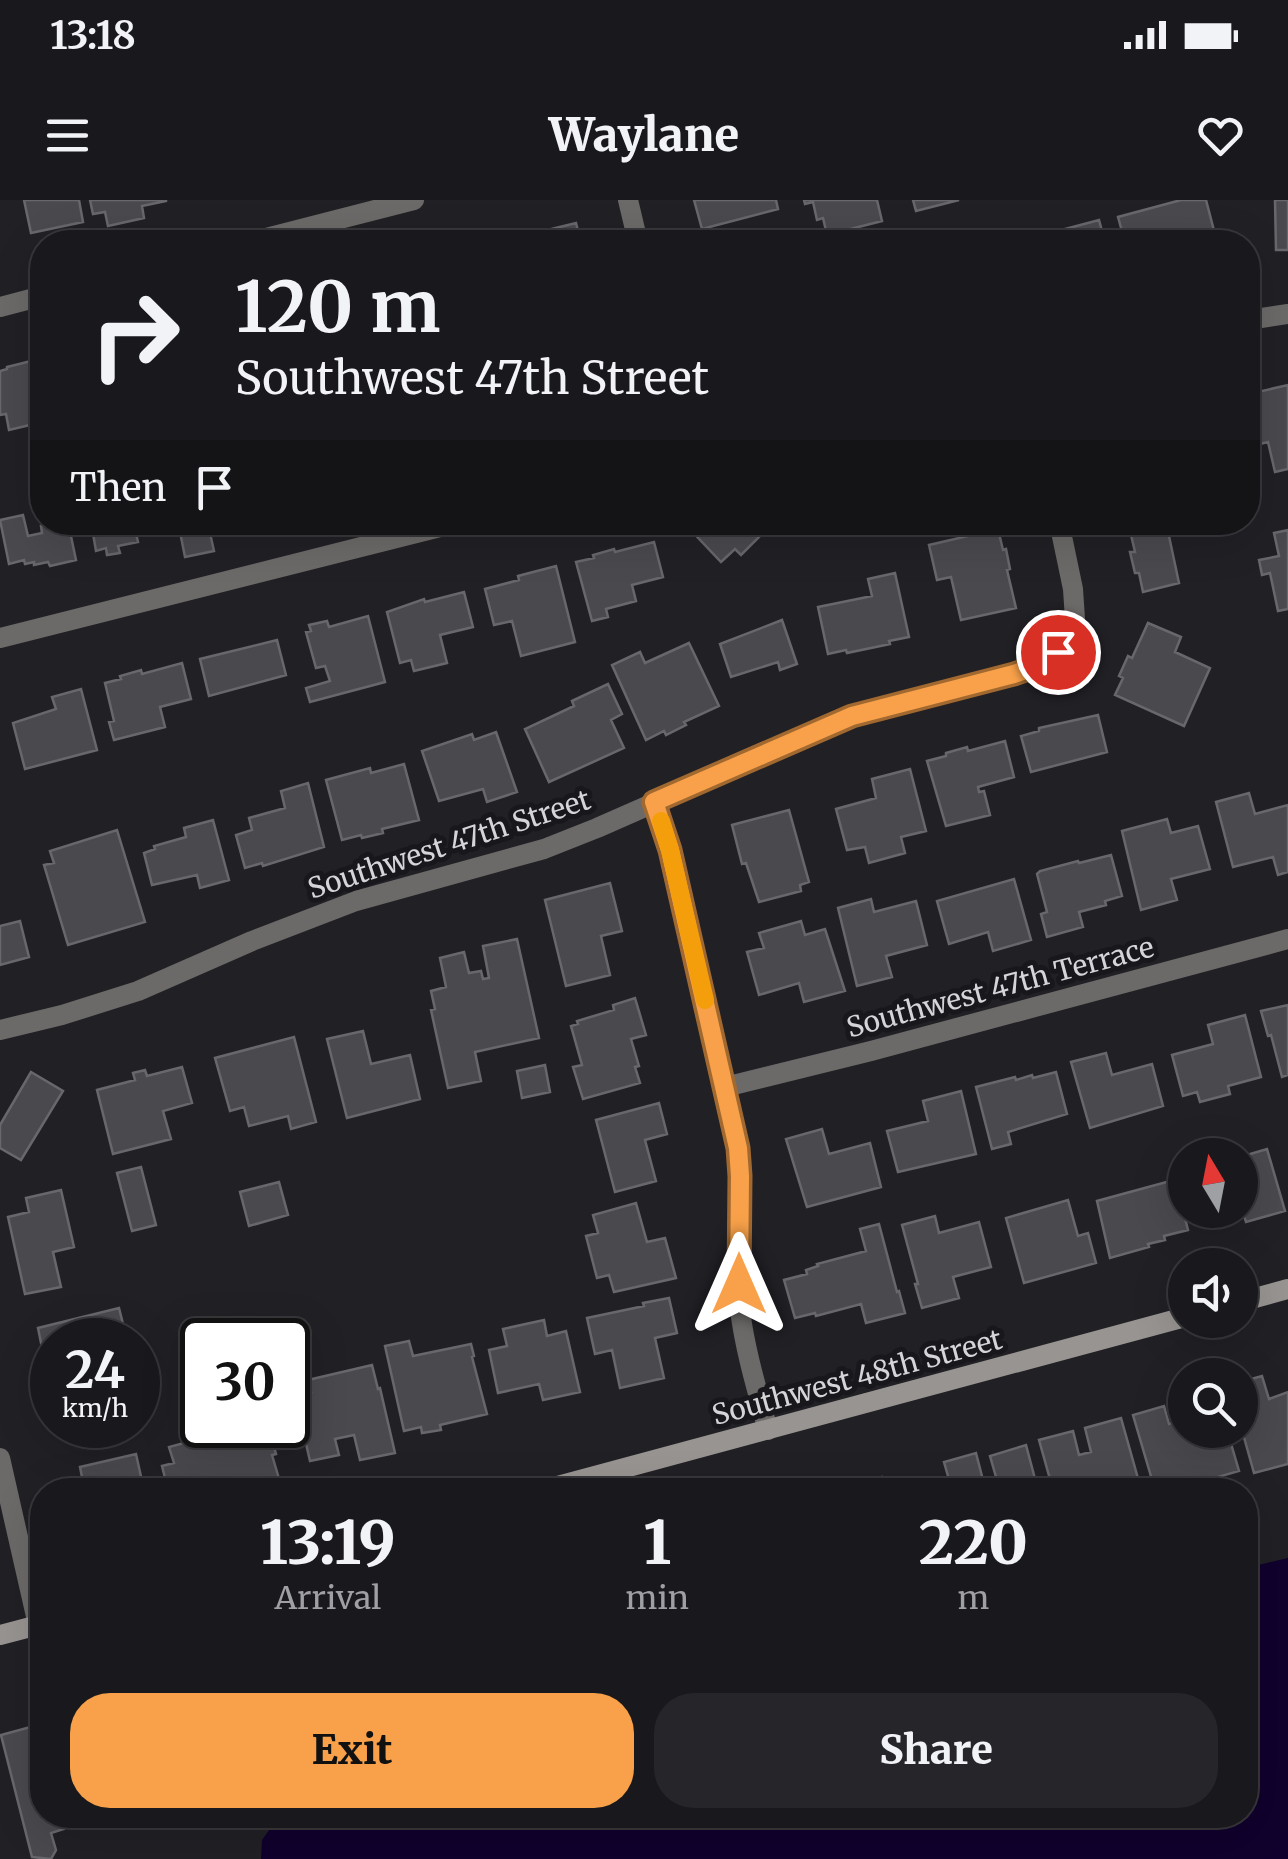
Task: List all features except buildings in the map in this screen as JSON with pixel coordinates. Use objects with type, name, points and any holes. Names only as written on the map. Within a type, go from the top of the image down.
[{"type":"street","points":[[297,230],[414,200]]},
{"type":"street","points":[[628,200],[635,230]]},
{"type":"street","points":[[0,307],[30,299]]},
{"type":"street","points":[[1260,318],[1288,314]]},
{"type":"street","points":[[0,638],[408,535]]},
{"type":"street","name":"Southwest 47th Street","points":[[0,1030],[138,991],[322,913],[544,848],[852,716],[1040,665],[1058,652],[1072,632],[1076,606],[1062,535]]},
{"type":"street","points":[[654,802],[670,850],[738,1148],[740,1309],[768,1430]]},
{"type":"street","name":"Southwest 47th Terrace","points":[[725,1087],[1288,939]]},
{"type":"street","points":[[1258,1297],[1288,1289]]},
{"type":"street","name":"Southwest 48th Street","points":[[588,1478],[1168,1322]]},
{"type":"street","points":[[0,1458],[30,1582]]},
{"type":"street","points":[[0,1635],[30,1627]]},
{"type":"shaded area","points":[[1288,1558],[1288,1859],[261,1859],[262,1840],[271,1828],[1258,1828],[1258,1565]]},
{"type":"slow traffic","points":[[661,821],[705,1000]]},
{"type":"route","points":[[739,1284],[738,1148],[670,850],[654,802],[852,716],[1014,674],[1040,665],[1058,652]]}]
